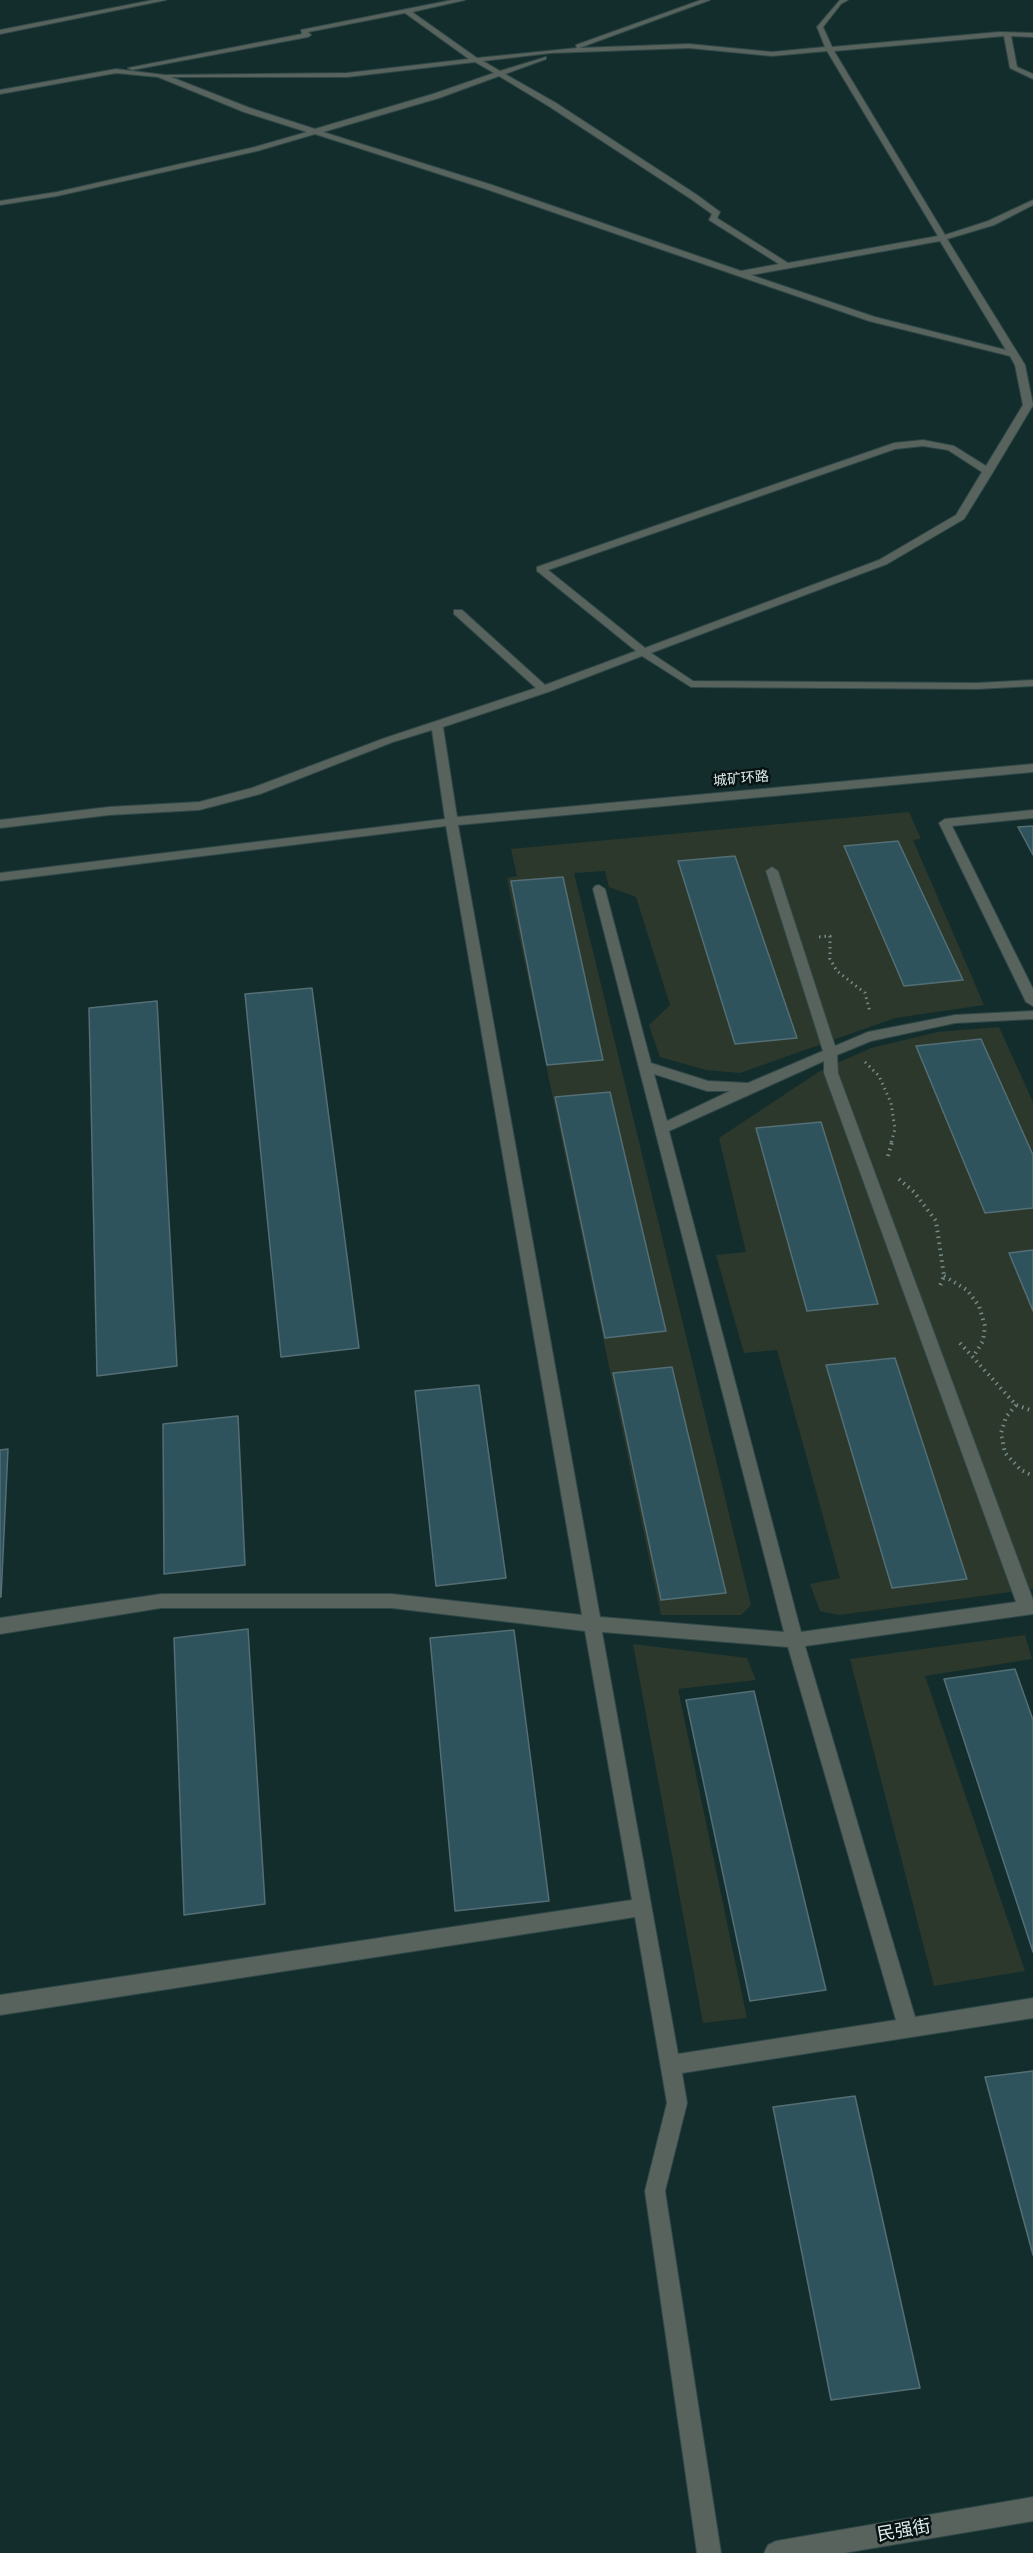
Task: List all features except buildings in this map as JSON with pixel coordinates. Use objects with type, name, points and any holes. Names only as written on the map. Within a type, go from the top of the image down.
[{"type":"street","points":[[0,32],[163,0]]},
{"type":"street","points":[[0,92],[308,35],[303,31],[459,0]]},
{"type":"street","points":[[0,202],[80,189],[256,149],[436,96],[707,0]]},
{"type":"street","points":[[0,824],[109,811],[200,806],[256,791],[389,740],[544,690],[883,562],[960,517],[1028,405],[1030,397],[1020,365],[831,51],[820,27],[839,3],[845,0]]},
{"type":"street","points":[[406,11],[476,60],[553,105],[694,197],[717,214],[712,218],[786,265]]},
{"type":"street","points":[[1007,34],[1014,68],[1033,77]]},
{"type":"street","points":[[116,70],[159,75],[347,75],[565,50],[689,46],[772,54],[831,51],[1007,34],[1033,35]]},
{"type":"street","points":[[159,75],[247,110],[489,187],[872,319],[1013,354]]},
{"type":"street","points":[[738,274],[942,238],[991,224],[1033,202]]},
{"type":"street","points":[[988,472],[951,448],[923,443],[894,446],[541,568],[644,652],[691,684],[977,686],[1033,683]]},
{"type":"street","points":[[458,612],[544,690]]},
{"type":"street","points":[[436,726],[677,2103],[655,2191],[709,2553]]},
{"type":"street","name":"城矿环路","points":[[0,877],[474,819],[1033,768]]},
{"type":"street","points":[[1033,814],[945,823],[1033,1002]]},
{"type":"street","points":[[0,1626],[173,1601],[392,1601],[593,1624],[795,1640],[1030,1607],[831,1073],[830,1052],[772,871]]},
{"type":"street","points":[[600,890],[795,1640],[908,2028]]},
{"type":"street","points":[[662,1129],[750,1087],[868,1036],[955,1018],[1033,1015]]},
{"type":"street","points":[[646,1066],[707,1086],[750,1087]]},
{"type":"street","points":[[0,2005],[643,1907]]},
{"type":"street","points":[[671,2065],[1033,2008]]},
{"type":"street","name":"民强街","points":[[776,2553],[1033,2509]]},
{"type":"path","points":[[794,939],[830,936],[830,959],[837,971],[865,993],[870,1015],[868,1036]]},
{"type":"path","points":[[848,1045],[879,1076],[891,1103],[895,1129],[890,1154],[882,1165]]},
{"type":"path","points":[[860,1151],[882,1165],[914,1192],[936,1221],[944,1276],[933,1302],[920,1313]]},
{"type":"path","points":[[944,1276],[967,1290],[979,1306],[985,1326],[982,1341],[972,1357]]},
{"type":"path","points":[[957,1340],[1016,1405],[1033,1411]]},
{"type":"path","points":[[1016,1405],[1006,1417],[1001,1433],[1005,1453],[1021,1470],[1033,1476]]},
{"type":"green space","points":[[909,812],[921,839],[913,840],[984,1005],[895,1018],[740,1073],[706,1070],[660,1057],[649,1025],[670,1005],[636,897],[609,887],[605,871],[574,873],[751,1605],[741,1615],[661,1615],[507,878],[517,876],[511,849]],"holes":[[[563,877],[603,1060],[547,1065],[511,881]],[[610,1092],[666,1331],[606,1338],[555,1097]],[[672,1367],[726,1592],[661,1600],[613,1373]]]},
{"type":"green space","points":[[999,1027],[1033,1102],[1033,1155],[981,1040],[916,1047],[985,1213],[1033,1208],[1033,1250],[1009,1254],[1033,1311],[1033,1589],[839,1615],[820,1611],[810,1584],[840,1578],[777,1350],[744,1353],[716,1255],[746,1252],[719,1138],[820,1071],[871,1048],[938,1032]],"holes":[[[821,1122],[878,1304],[807,1311],[756,1128]],[[895,1358],[967,1578],[967,1579],[892,1587],[826,1365]]]},
{"type":"green space","points":[[1025,1635],[1032,1659],[925,1676],[1025,1971],[934,1986],[850,1659]]},
{"type":"green space","points":[[633,1644],[747,1658],[756,1680],[678,1689],[747,2018],[703,2023]]}]
